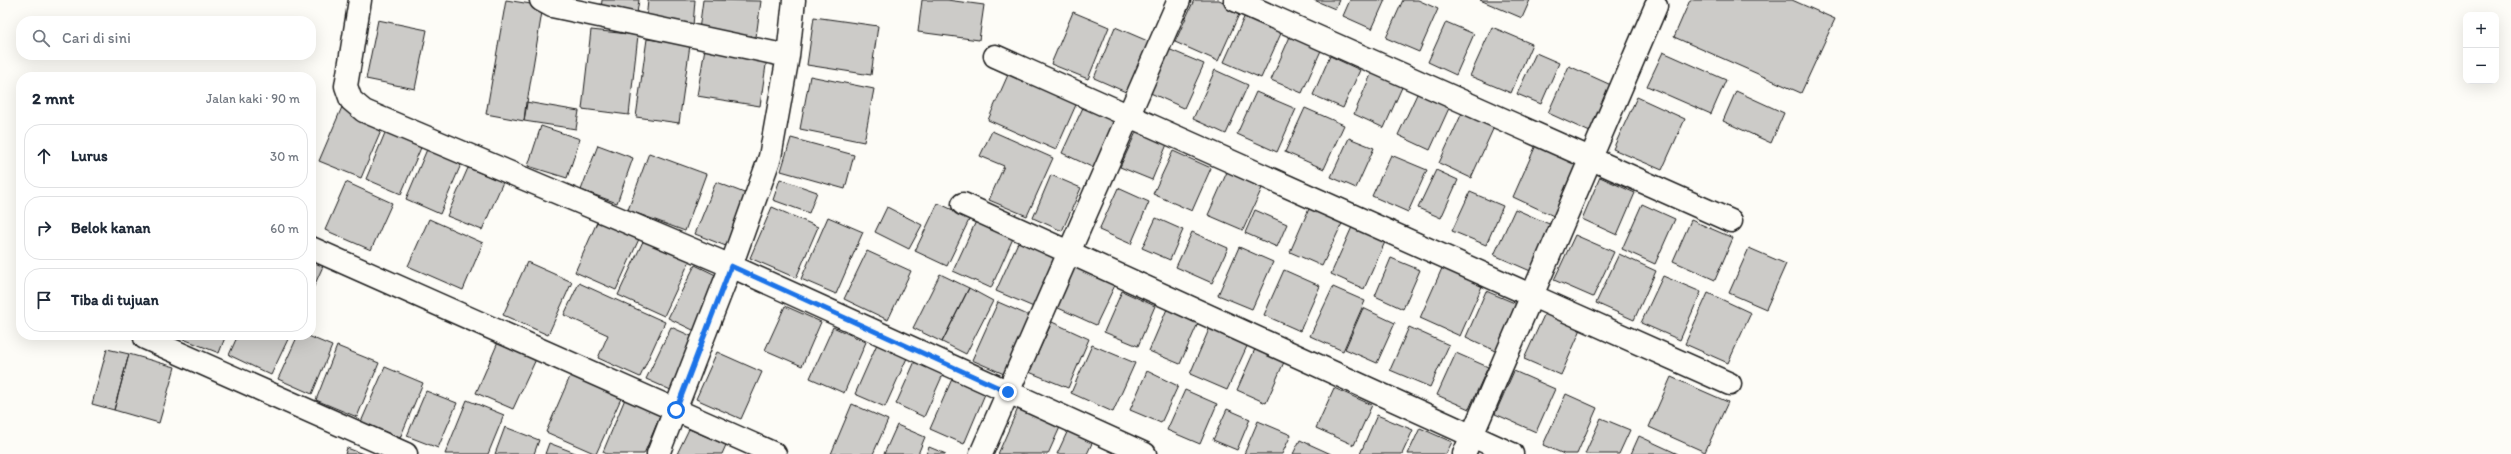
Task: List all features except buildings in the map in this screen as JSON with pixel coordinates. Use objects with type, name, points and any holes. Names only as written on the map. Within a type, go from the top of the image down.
[{"type":"street","points":[[360,0],[346,86],[351,100],[364,112],[731,266],[1144,454]]},
{"type":"street","points":[[541,0],[552,6],[788,56]]},
{"type":"street","points":[[658,454],[731,266],[770,157],[788,56],[794,0]]},
{"type":"street","points":[[981,454],[1179,0]]},
{"type":"street","points":[[1235,0],[1730,221]]},
{"type":"street","points":[[1468,445],[1656,6]]},
{"type":"street","points":[[995,56],[1730,384]]},
{"type":"street","points":[[963,204],[1069,253],[1468,445],[1512,454]]},
{"type":"street","points":[[316,250],[775,454]]},
{"type":"street","points":[[150,340],[406,454]]},
{"type":"route","points":[[676,410],[731,266],[1008,392]]}]
